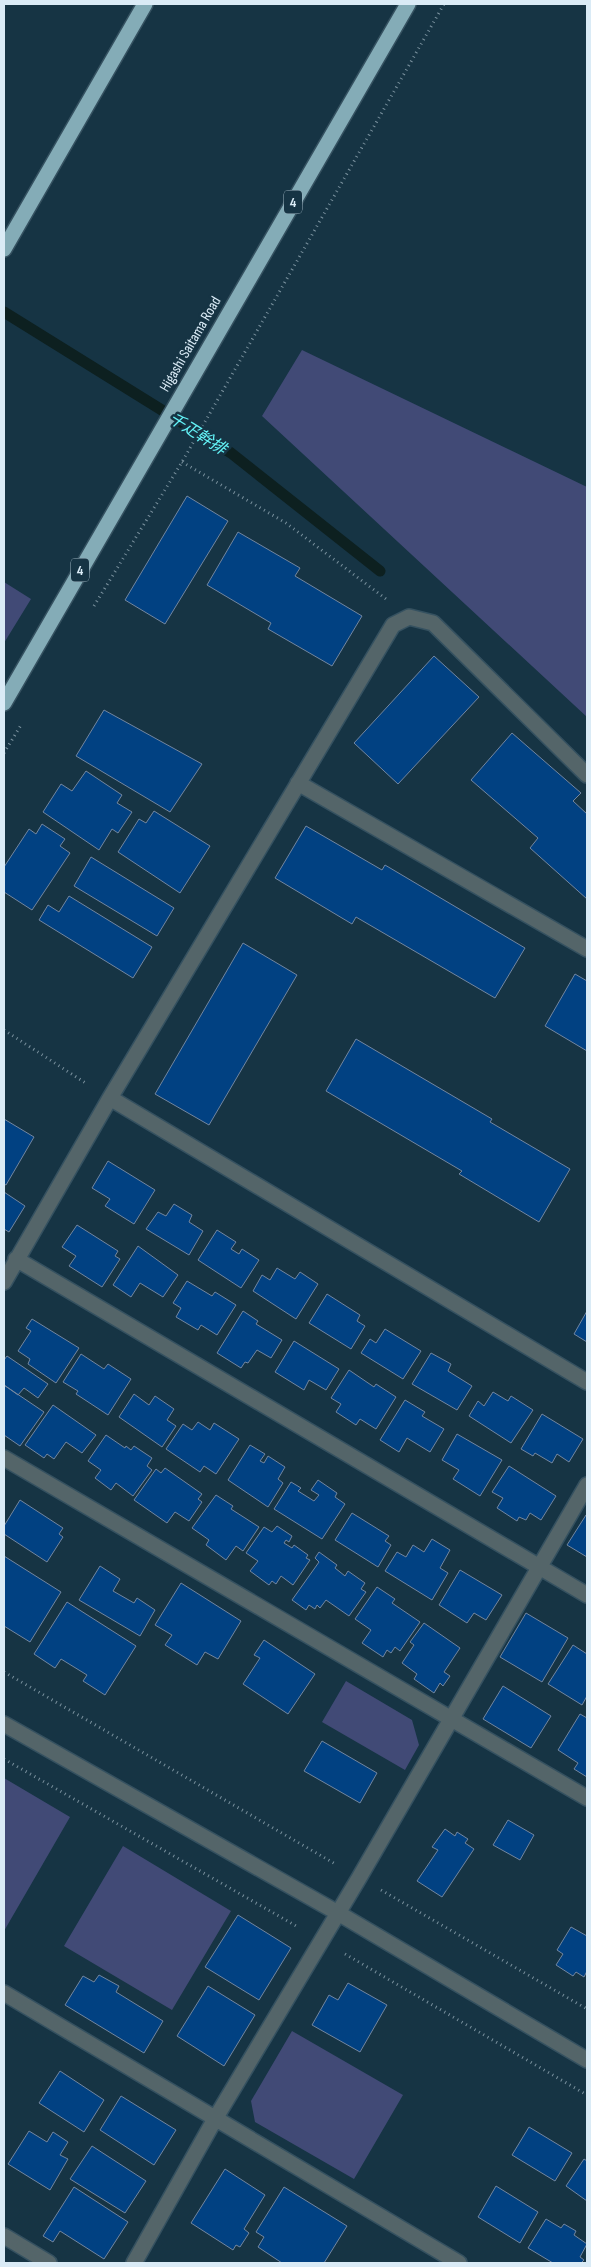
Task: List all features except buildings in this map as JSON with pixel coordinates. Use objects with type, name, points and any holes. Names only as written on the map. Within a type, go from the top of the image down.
[{"type":"highway","points":[[4,249],[145,4]]},
{"type":"highway","name":"Higashi Saitama Road","points":[[4,703],[177,400],[408,4]]},
{"type":"street","points":[[4,1282],[110,1098],[393,625],[409,617],[433,623],[587,775]]},
{"type":"street","points":[[298,784],[587,949]]},
{"type":"street","points":[[110,1098],[587,1382]]},
{"type":"street","points":[[16,1259],[587,1596]]},
{"type":"street","points":[[4,1458],[587,1798]]},
{"type":"street","points":[[134,2263],[215,2118],[359,1878],[587,1486]]},
{"type":"street","points":[[4,1724],[338,1913],[587,2060]]},
{"type":"street","points":[[4,1993],[459,2263]]},
{"type":"street","points":[[4,2236],[49,2263]]},
{"type":"path","points":[[186,454],[444,4]]},
{"type":"path","points":[[182,462],[286,523],[396,607],[393,625]]},
{"type":"path","points":[[4,1030],[110,1098]]},
{"type":"path","points":[[4,1672],[587,2009]]},
{"type":"path","points":[[4,1759],[587,2095]]},
{"type":"shaded area","points":[[302,350],[587,487],[587,717],[262,416]]},
{"type":"shaded area","points":[[4,582],[31,599],[4,643]]},
{"type":"shaded area","points":[[346,1681],[412,1720],[419,1745],[405,1770],[322,1722]]},
{"type":"shaded area","points":[[4,1778],[70,1817],[4,1931]]},
{"type":"shaded area","points":[[123,1846],[231,1911],[172,2010],[64,1946]]},
{"type":"shaded area","points":[[292,2031],[403,2095],[354,2179],[255,2122],[251,2101]]},
{"type":"waterway","name":"千疋幹排","points":[[4,312],[231,453],[380,571]]}]
